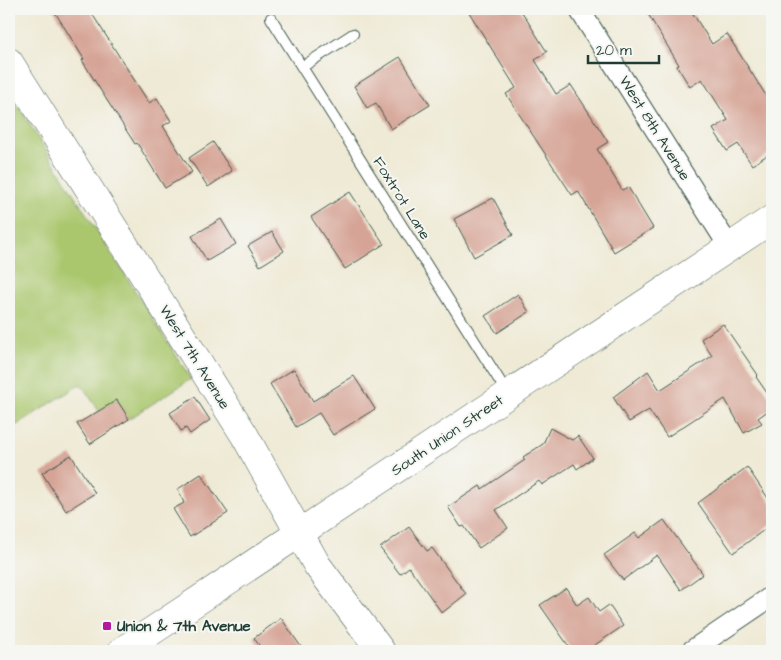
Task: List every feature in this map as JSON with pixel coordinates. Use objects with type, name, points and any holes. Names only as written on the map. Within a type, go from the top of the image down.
[{"type":"main road","name":"West 7th Avenue","points":[[9,62],[245,436],[318,565],[381,651]]},
{"type":"main road","name":"South Union Street","points":[[122,651],[772,219]]},
{"type":"street","name":"West 8th Avenue","points":[[579,9],[730,248]]},
{"type":"street","points":[[691,651],[772,596]]},
{"type":"lane","name":"Foxtrot Lane","points":[[271,18],[508,394]]},
{"type":"lane","points":[[302,67],[353,34]]},
{"type":"green space","points":[[9,92],[191,379],[129,419],[117,400],[99,411],[81,384],[9,430]]},
{"type":"building","points":[[53,9],[89,9],[149,103],[157,98],[171,121],[163,126],[192,172],[165,188],[101,91]]},
{"type":"building","points":[[467,9],[520,9],[547,52],[535,60],[556,94],[571,85],[608,142],[597,149],[622,190],[628,187],[653,228],[614,252],[578,191],[572,195],[506,94],[516,88]]},
{"type":"building","points":[[645,9],[690,9],[712,44],[727,34],[772,105],[772,152],[752,165],[738,144],[727,151],[713,129],[728,120],[702,79],[690,87]]},
{"type":"building","points":[[400,57],[430,105],[391,129],[376,103],[367,108],[354,86]]},
{"type":"building","points":[[213,142],[232,171],[208,187],[189,158]]},
{"type":"building","points":[[350,192],[384,244],[345,269],[311,217]]},
{"type":"building","points":[[493,198],[513,235],[474,257],[454,219]]},
{"type":"building","points":[[221,219],[236,244],[207,261],[192,236]]},
{"type":"building","points":[[272,232],[284,251],[260,266],[248,246]]},
{"type":"building","points":[[518,294],[529,312],[497,333],[485,316]]},
{"type":"building","points":[[723,324],[758,375],[756,377],[772,400],[772,408],[758,418],[762,423],[744,433],[725,399],[667,437],[649,410],[629,422],[613,397],[648,371],[660,390],[712,356],[701,339]]},
{"type":"building","points":[[294,369],[313,401],[354,376],[375,409],[333,435],[319,413],[296,427],[270,384]]},
{"type":"building","points":[[195,397],[210,420],[190,434],[186,428],[181,431],[170,413]]},
{"type":"building","points":[[117,400],[129,419],[90,444],[77,424]]},
{"type":"building","points":[[550,428],[572,440],[578,436],[593,458],[577,469],[574,464],[542,485],[539,481],[496,510],[508,528],[479,548],[464,526],[461,527],[448,507],[480,486],[482,489],[525,460],[523,457],[543,444]]},
{"type":"building","points":[[71,455],[95,493],[66,511],[42,473]]},
{"type":"building","points":[[747,467],[772,504],[772,524],[733,553],[698,503]]},
{"type":"building","points":[[201,474],[228,513],[190,537],[173,509],[184,503],[178,489]]},
{"type":"building","points":[[664,520],[703,574],[681,590],[657,555],[623,580],[604,555],[635,533],[639,538]]},
{"type":"building","points":[[409,527],[427,551],[432,548],[466,594],[442,613],[409,567],[400,574],[380,548]]},
{"type":"building","points":[[566,588],[577,605],[589,597],[599,612],[609,605],[623,626],[586,651],[572,651],[540,605]]},
{"type":"building","points":[[281,618],[304,651],[263,651],[254,638]]},
{"type":"place","name":"Union & 7th Avenue","points":[[107,626]]}]
